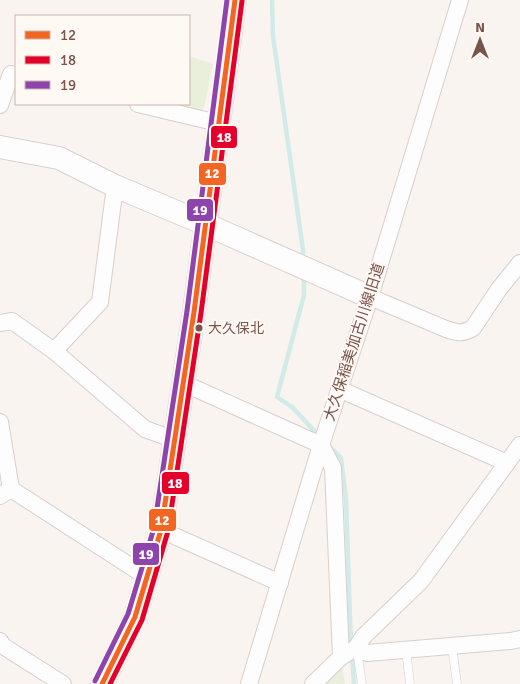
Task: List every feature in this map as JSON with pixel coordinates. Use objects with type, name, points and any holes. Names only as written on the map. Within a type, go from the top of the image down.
[{"type":"main road","points":[[102,684],[135,617],[161,530],[194,312],[235,0]]},
{"type":"main road","points":[[0,147],[59,158],[115,186],[370,297]]},
{"type":"street","name":"大久保稲美加古川線旧道","points":[[249,684],[339,389],[370,297],[460,0]]},
{"type":"street","points":[[0,106],[9,73]]},
{"type":"street","points":[[142,105],[218,123]]},
{"type":"street","points":[[54,351],[100,302],[115,186]]},
{"type":"street","points":[[370,297],[446,329],[459,333],[466,332],[473,328],[499,289],[518,271]]},
{"type":"street","points":[[0,323],[12,320],[54,351],[145,429],[175,440]]},
{"type":"street","points":[[183,383],[322,445],[333,468],[341,658]]},
{"type":"street","points":[[339,389],[507,463]]},
{"type":"street","points":[[0,422],[6,492],[147,577]]},
{"type":"street","points":[[313,684],[341,658],[356,648],[363,637],[421,581],[520,445]]},
{"type":"street","points":[[161,530],[280,583]]},
{"type":"street","points":[[356,648],[368,653],[520,639]]},
{"type":"street","points":[[0,641],[3,646],[63,684]]},
{"type":"lane","points":[[452,646],[457,684]]},
{"type":"lane","points":[[356,648],[362,684]]},
{"type":"lane","points":[[406,650],[410,684]]},
{"type":"green space","points":[[190,56],[213,64],[204,108],[197,111],[171,105],[190,105]]},
{"type":"green space","points":[[342,666],[345,684],[325,684]]},
{"type":"waterway","points":[[272,0],[273,36],[303,259]]},
{"type":"waterway","points":[[304,274],[304,295],[277,397],[292,407],[320,437]]},
{"type":"waterway","points":[[329,446],[341,458],[346,499],[351,646]]},
{"type":"waterway","points":[[352,656],[354,684]]},
{"type":"transit line","name":"19","points":[[95,681],[128,614],[154,528],[187,311],[227,0]]},
{"type":"transit line","name":"12","points":[[102,684],[135,617],[161,530],[194,312],[235,0]]},
{"type":"transit line","name":"18","points":[[110,684],[142,620],[168,531],[201,313],[242,1]]},
{"type":"place","name":"大久保北","points":[[199,328]]}]
